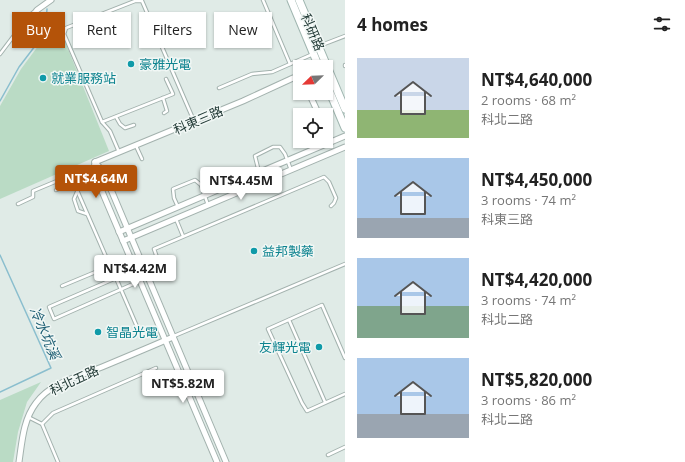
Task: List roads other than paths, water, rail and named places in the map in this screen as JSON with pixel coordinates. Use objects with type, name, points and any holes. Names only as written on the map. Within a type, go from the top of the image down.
[{"type":"street","points":[[37,10],[51,0]]},
{"type":"street","name":"科研路","points":[[291,0],[316,60]]},
{"type":"street","name":"科研路","points":[[299,0],[345,108]]},
{"type":"street","name":"科東三路","points":[[95,162],[194,122],[293,78]]},
{"type":"street","points":[[333,100],[345,128]]},
{"type":"street","points":[[333,141],[345,136]]},
{"type":"street","points":[[124,241],[345,147]]},
{"type":"street","points":[[119,232],[316,148]]},
{"type":"street","points":[[95,162],[95,172],[119,232],[217,462]]},
{"type":"street","points":[[95,162],[104,173],[226,462]]},
{"type":"street","name":"科北五路","points":[[19,462],[28,417],[36,403],[44,394],[53,388],[173,337]]},
{"type":"lane","points":[[120,152],[110,131],[102,122],[64,34],[66,28],[135,1],[142,0],[194,122]]},
{"type":"lane","points":[[263,0],[290,64]]},
{"type":"lane","points":[[0,54],[28,17],[37,10]]},
{"type":"lane","points":[[319,46],[345,36]]},
{"type":"lane","points":[[219,88],[252,74],[272,72],[314,54]]},
{"type":"lane","points":[[102,122],[173,94],[166,79]]},
{"type":"lane","points":[[162,98],[167,111],[164,113]]},
{"type":"lane","points":[[116,116],[120,124],[125,128],[134,125]]},
{"type":"lane","points":[[136,146],[142,160]]},
{"type":"lane","points":[[259,172],[255,156],[273,147],[280,147],[292,170]]},
{"type":"lane","points":[[18,204],[33,197],[33,191],[69,176],[84,170],[95,172]]},
{"type":"lane","points":[[56,190],[74,184],[95,172]]},
{"type":"lane","points":[[69,176],[78,191],[110,266]]},
{"type":"lane","points":[[160,266],[154,249],[324,177],[329,182],[336,198],[331,206]]},
{"type":"lane","points":[[178,207],[174,198],[173,189],[195,180],[201,185],[208,205]]},
{"type":"lane","points":[[78,191],[74,199],[78,211],[87,214]]},
{"type":"lane","points":[[176,219],[183,236]]},
{"type":"lane","points":[[62,286],[131,258]]},
{"type":"lane","points":[[173,337],[345,264]]},
{"type":"lane","points":[[138,329],[121,289],[116,278],[49,306],[54,319],[121,289],[140,281]]},
{"type":"lane","points":[[345,358],[322,305],[268,329],[307,411],[345,394]]},
{"type":"lane","points":[[289,320],[325,402]]},
{"type":"lane","points":[[42,424],[53,413],[156,368]]},
{"type":"lane","points":[[28,417],[42,424],[58,462]]},
{"type":"lane","points":[[328,455],[345,447]]},
{"type":"waterway","name":"冷水坑溪","points":[[0,101],[19,67],[45,33],[47,9]]},
{"type":"waterway","name":"冷水坑溪","points":[[0,255],[51,368],[0,392]]},
{"type":"place","name":"豪雅光電","points":[[131,64]]},
{"type":"place","name":"就業服務站","points":[[43,78]]},
{"type":"place","name":"益邦製藥","points":[[254,251]]},
{"type":"place","name":"智晶光電","points":[[98,332]]},
{"type":"place","name":"友輝光電","points":[[319,347]]}]
